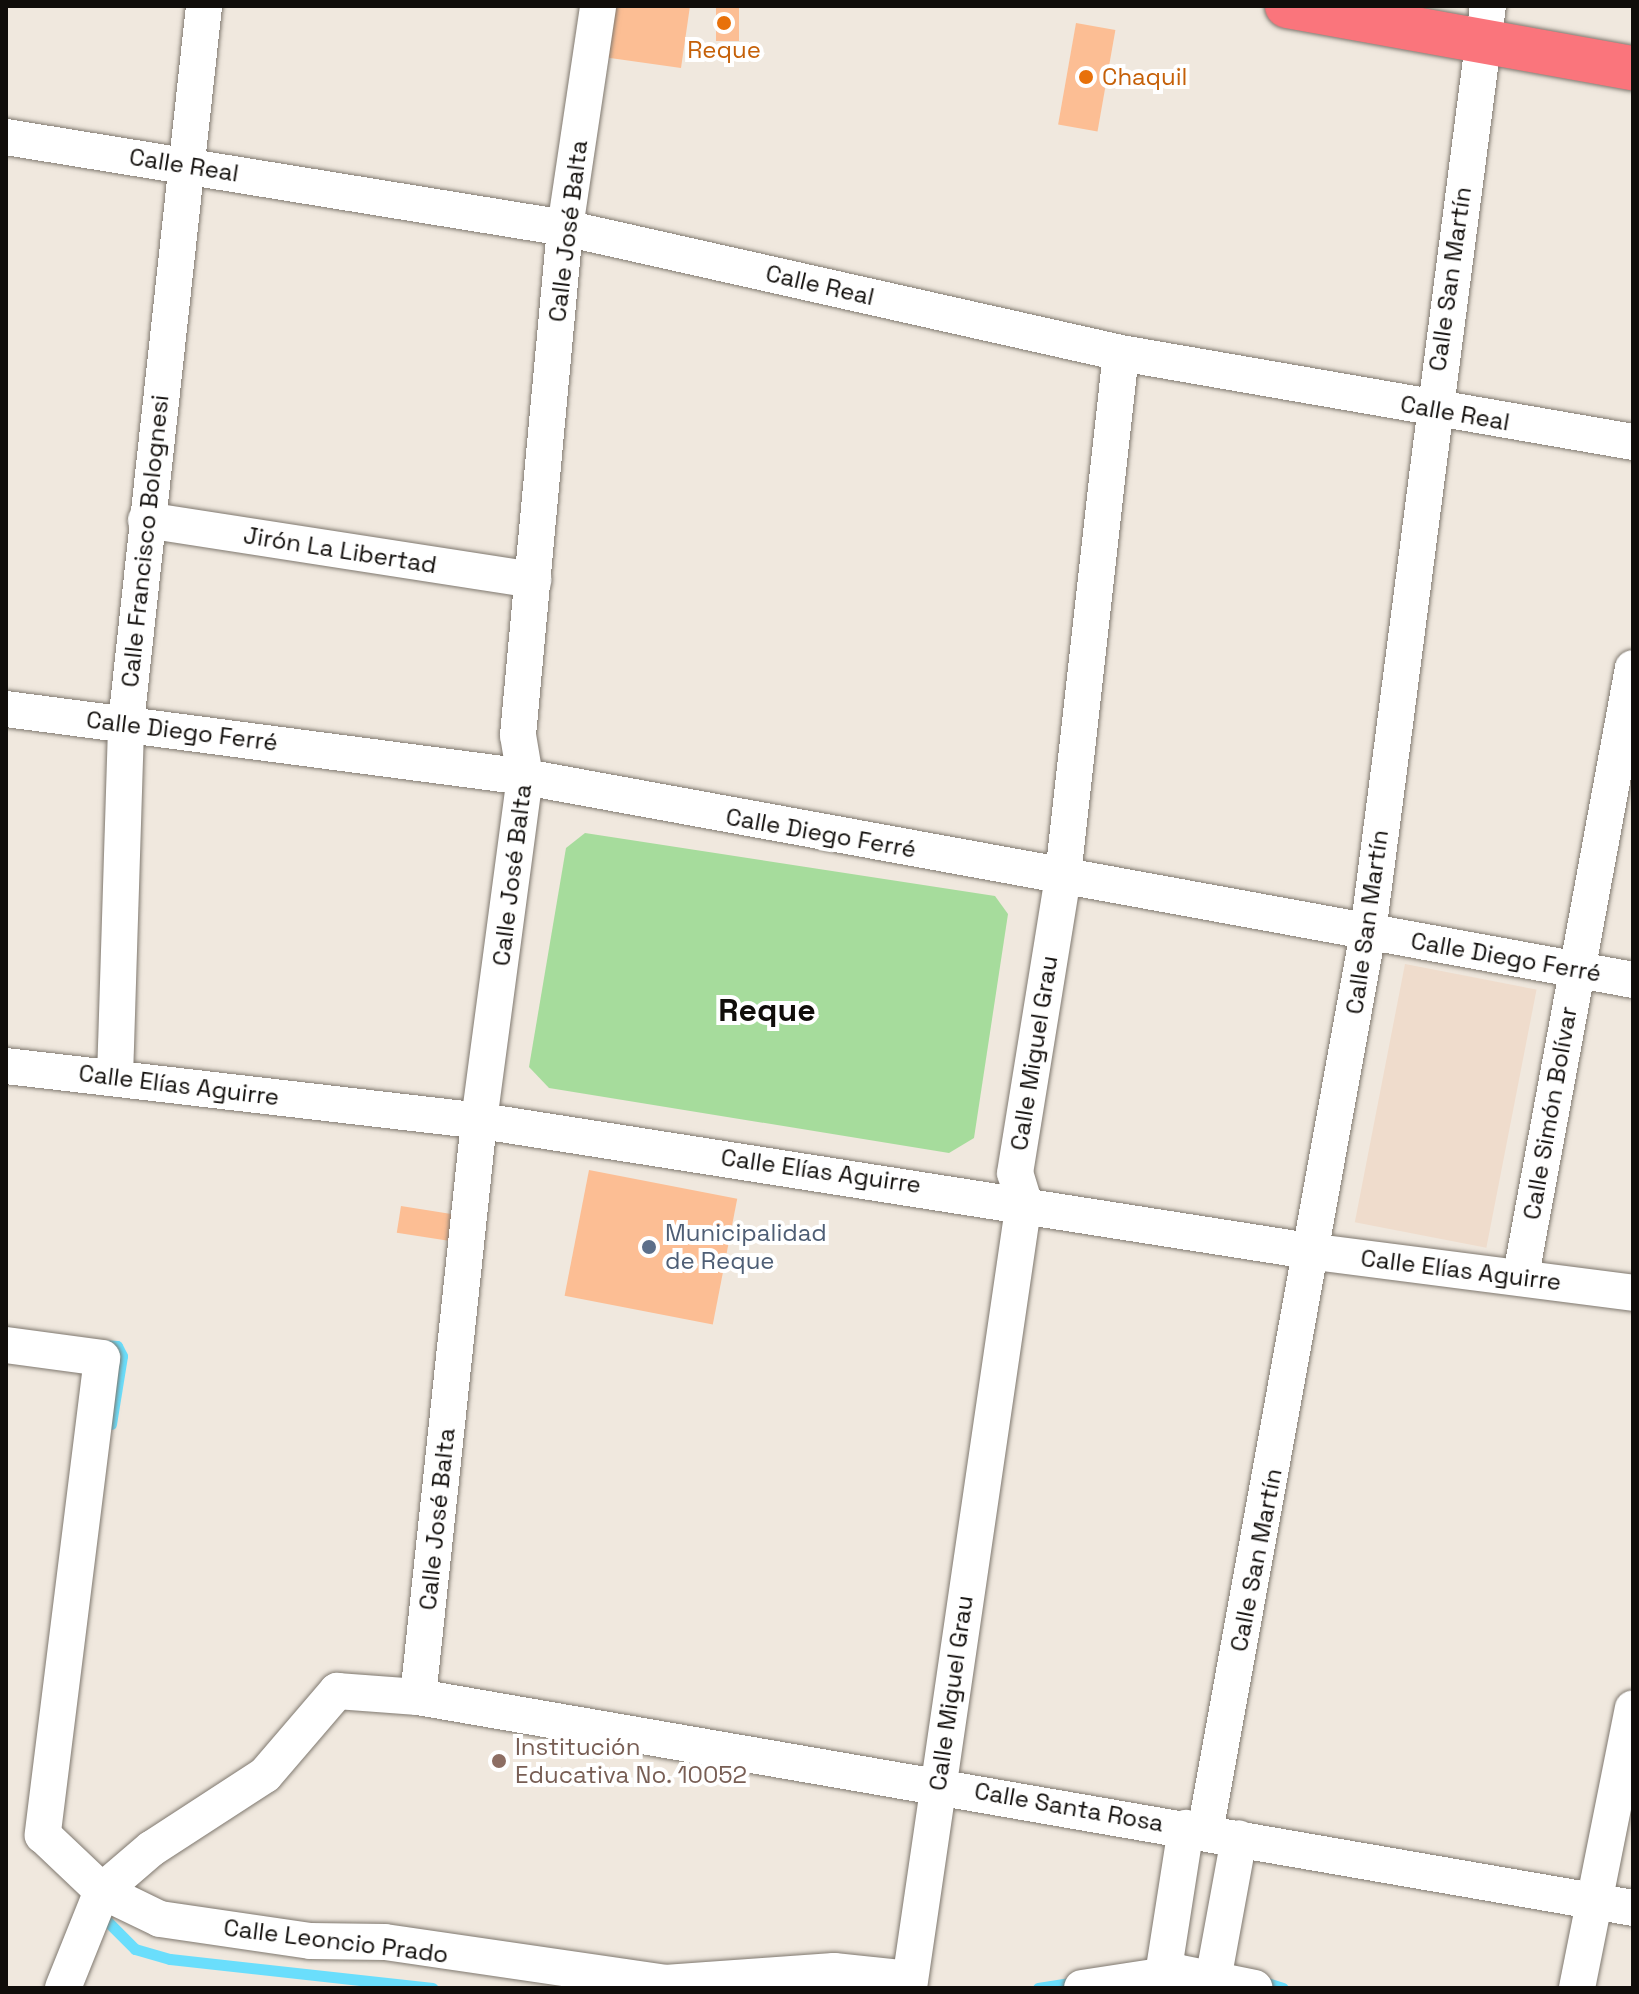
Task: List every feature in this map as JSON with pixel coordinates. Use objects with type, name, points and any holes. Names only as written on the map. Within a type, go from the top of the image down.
[{"type":"highway","points":[[1287,6],[1486,22],[1633,68]]},
{"type":"street","name":"Calle Francisco Bolognesi","points":[[115,1078],[126,723],[183,165],[204,6]]},
{"type":"street","name":"Calle José Balta","points":[[418,1697],[479,1121],[525,777],[518,735],[565,228],[598,6]]},
{"type":"street","name":"Calle San Martín","points":[[1210,1832],[1315,1252],[1368,932],[1431,410],[1486,22]]},
{"type":"street","name":"Calle Real","points":[[6,137],[565,228],[1121,353],[1431,410],[1633,442]]},
{"type":"street","name":"Calle Miguel Grau","points":[[909,1984],[1024,1202],[1015,1173],[1063,876],[1121,353]]},
{"type":"street","name":"Jirón La Libertad","points":[[146,520],[533,580]]},
{"type":"street","name":"Calle Simón Bolívar","points":[[1521,1275],[1633,668]]},
{"type":"street","name":"Calle Diego Ferré","points":[[6,709],[525,777],[1633,980]]},
{"type":"street","name":"Calle Elías Aguirre","points":[[6,1066],[479,1121],[1024,1202],[1315,1252],[1521,1275],[1633,1293]]},
{"type":"street","name":"Calle Leoncio Prado","points":[[6,1345],[102,1358],[43,1835],[97,1902],[160,1919],[310,1941],[385,1942],[649,1981],[834,1971],[909,1984]]},
{"type":"street","name":"Calle Santa Rosa","points":[[97,1902],[151,1849],[265,1775],[337,1691],[418,1697],[938,1784],[1633,1908]]},
{"type":"street","points":[[1577,1988],[1633,1709]]},
{"type":"street","points":[[1164,1967],[1210,1832]]},
{"type":"street","points":[[1210,1832],[1213,1980]]},
{"type":"street","points":[[63,1988],[97,1902]]},
{"type":"street","points":[[1082,1988],[1164,1967],[1255,1988]]},
{"type":"shaded area","points":[[1405,964],[1537,990],[1486,1248],[1355,1222]]},
{"type":"green space","points":[[585,833],[995,896],[1008,914],[974,1138],[949,1153],[549,1088],[529,1067],[566,848]]},
{"type":"building","points":[[610,6],[690,6],[681,68],[603,57]]},
{"type":"building","name":"Reque","points":[[716,6],[739,6],[739,41],[716,41]]},
{"type":"building","name":"Chaquil","points":[[1076,23],[1115,30],[1098,131],[1058,124]]},
{"type":"building","name":"Municipalidad de Reque","points":[[589,1170],[737,1199],[713,1324],[565,1296]]},
{"type":"building","points":[[401,1206],[454,1214],[450,1241],[397,1233]]},
{"type":"waterway","points":[[102,1345],[117,1346],[122,1356],[111,1424]]},
{"type":"waterway","points":[[99,1913],[135,1949],[170,1959],[432,1988]]},
{"type":"waterway","points":[[1258,1980],[1283,1988]]},
{"type":"waterway","points":[[1038,1988],[1077,1982]]},
{"type":"place","name":"Reque","points":[[724,23]]},
{"type":"place","name":"Chaquil","points":[[1086,77]]},
{"type":"place","name":"Municipalidad de Reque","points":[[649,1247]]},
{"type":"place","name":"Institución Educativa No. 10052","points":[[499,1761]]},
{"type":"district","name":"Reque","points":[[767,1010]]}]
